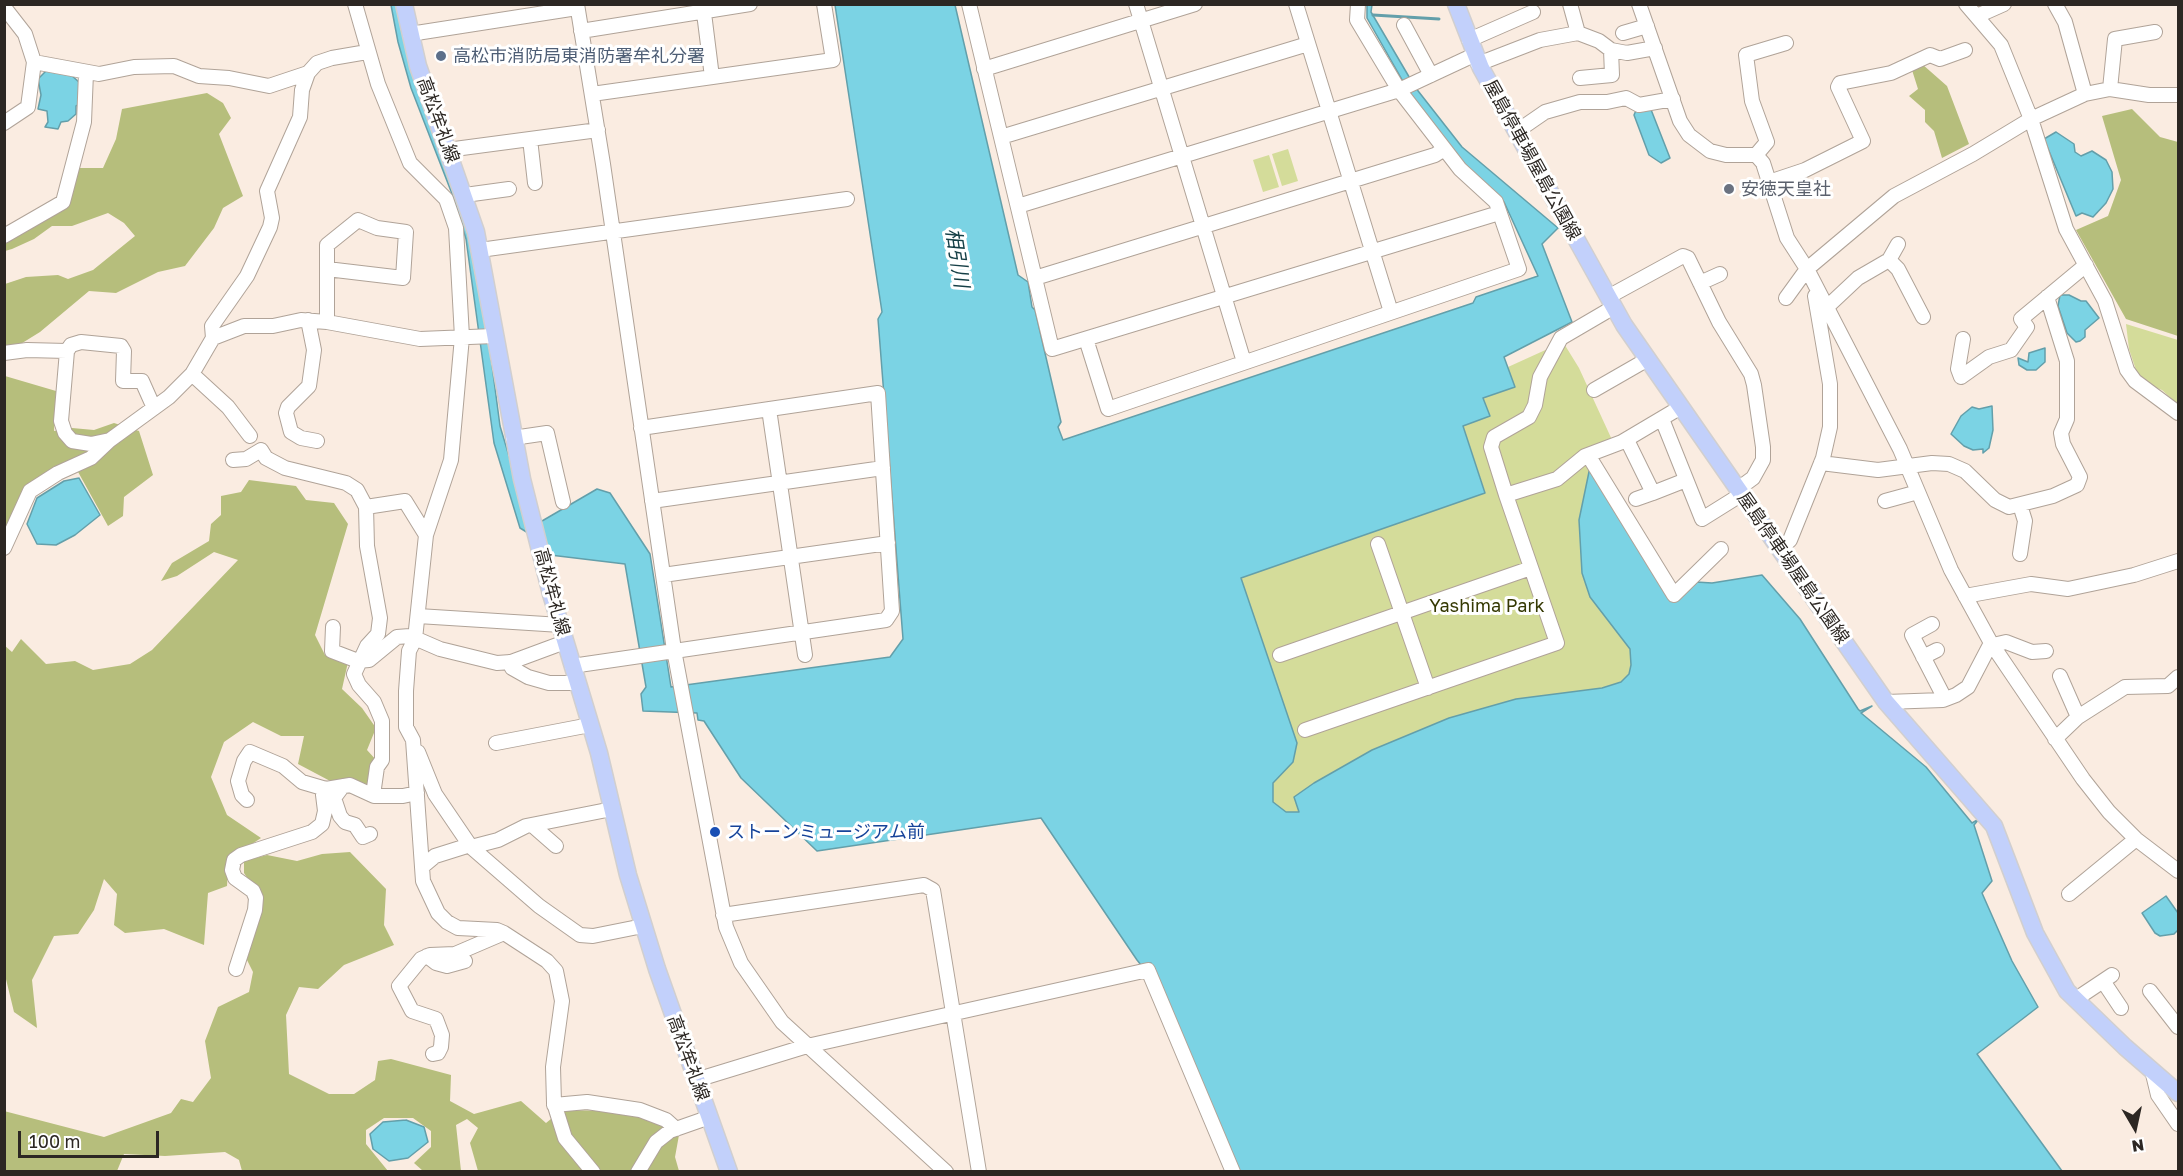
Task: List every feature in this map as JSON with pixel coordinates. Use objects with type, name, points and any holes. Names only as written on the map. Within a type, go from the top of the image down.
[{"type":"main road","name":"高松牟礼線","points":[[404,4],[410,34],[447,150],[465,195],[480,249],[513,438],[565,642],[590,725],[642,926],[729,1172]]},
{"type":"main road","name":"屋島停車場屋島公園線","points":[[1456,4],[1474,53],[1611,302],[1648,359],[1886,702],[1994,826],[2035,933],[2067,991],[2178,1093]]},
{"type":"street","points":[[355,4],[367,52],[410,163],[436,186],[452,213],[456,228],[462,337],[451,460],[426,535],[416,639],[409,651],[406,727],[435,794],[470,846],[539,906],[580,935],[593,936],[642,926]]},
{"type":"street","points":[[581,31],[703,8],[750,4]]},
{"type":"street","points":[[592,94],[833,60],[824,4]]},
{"type":"street","points":[[969,4],[1052,349],[1499,213]]},
{"type":"street","points":[[1136,4],[1244,362]]},
{"type":"street","points":[[984,69],[1195,4]]},
{"type":"street","points":[[1296,4],[1391,312]]},
{"type":"street","points":[[1086,339],[1108,409],[1519,269],[1496,202],[1464,174],[1444,149],[1407,86],[1357,20],[1358,4]]},
{"type":"street","points":[[1570,4],[1578,33]]},
{"type":"street","points":[[1639,4],[1684,129],[1702,147],[1726,155],[1756,155],[1763,163],[1787,238],[1807,269],[1813,285],[1907,466],[1950,570],[1992,644],[2055,740],[2109,812],[2136,839],[2178,871]]},
{"type":"street","points":[[1966,4],[2001,45],[2031,119],[2066,229],[2105,301],[2127,370],[2135,381],[2178,413]]},
{"type":"street","points":[[1977,16],[2004,4]]},
{"type":"street","points":[[2055,4],[2065,22],[2085,94]]},
{"type":"street","points":[[410,34],[577,6],[598,130],[663,575],[671,651],[680,684],[723,915],[741,963],[753,984],[782,1022],[946,1172]]},
{"type":"street","points":[[4,7],[25,34],[34,62],[28,107],[4,123]]},
{"type":"street","points":[[703,8],[712,77]]},
{"type":"street","points":[[1018,206],[1407,86],[1474,53],[1533,12]]},
{"type":"street","points":[[1404,25],[1418,39],[1431,75]]},
{"type":"street","points":[[1623,33],[1647,26]]},
{"type":"street","points":[[2110,89],[2115,39],[2155,32]]},
{"type":"street","points":[[1474,53],[1578,33],[1599,41],[1611,50],[1627,53],[1655,48]]},
{"type":"street","points":[[1756,155],[1767,142],[1752,101],[1746,55],[1786,43]]},
{"type":"street","points":[[1001,137],[1308,44]]},
{"type":"street","points":[[1580,78],[1612,75],[1611,50]]},
{"type":"street","points":[[1769,182],[1805,170],[1863,141],[1838,87],[1840,83],[1891,73],[1930,55],[1940,59],[1965,50]]},
{"type":"street","points":[[4,548],[30,491],[58,473],[91,458],[110,440],[154,408],[192,374],[213,338],[212,326],[247,276],[270,227],[272,218],[267,191],[300,117],[302,90],[308,73],[317,63],[367,52]]},
{"type":"street","points":[[34,62],[86,73],[112,73],[134,66],[174,66],[199,76],[229,78],[269,86],[308,73]]},
{"type":"street","points":[[4,236],[63,202],[84,122],[86,73]]},
{"type":"street","points":[[1786,298],[1807,269],[1894,196],[1973,154],[2031,119],[2085,94],[2110,89],[2149,95],[2178,95]]},
{"type":"street","points":[[1516,132],[1545,112],[1580,102],[1607,102],[1626,98],[1640,105],[1673,99]]},
{"type":"street","points":[[447,150],[598,130]]},
{"type":"street","points":[[530,139],[535,183]]},
{"type":"street","points":[[1035,278],[1436,155],[1444,149]]},
{"type":"street","points":[[465,195],[509,189]]},
{"type":"street","points":[[480,249],[847,199]]},
{"type":"street","points":[[327,269],[403,278],[406,232],[377,228],[358,220],[327,245],[327,269],[327,322]]},
{"type":"street","points":[[1826,308],[1858,278],[1889,260],[1898,244]]},
{"type":"street","points":[[1305,730],[1557,643],[1491,447],[1494,437],[1529,417],[1535,405],[1540,377],[1561,338],[1611,302],[1683,256],[1688,258],[1722,326],[1751,374],[1763,460],[1753,478],[1740,491],[1702,519],[1662,418]]},
{"type":"street","points":[[1889,260],[1898,269],[1923,317]]},
{"type":"street","points":[[1964,339],[1958,369],[1961,377],[1989,357],[2011,350],[2027,327],[2021,319],[2085,265]]},
{"type":"street","points":[[1700,283],[1720,274]]},
{"type":"street","points":[[1780,549],[1790,540],[1821,463],[1830,427],[1831,395],[1813,285]]},
{"type":"street","points":[[1821,463],[1878,470],[1949,464],[1976,479],[2002,505],[2009,507],[2077,485],[2080,477],[2063,444],[2061,433],[2067,419],[2067,361],[2047,297]]},
{"type":"street","points":[[213,338],[244,326],[273,326],[308,320],[420,339],[494,336]]},
{"type":"street","points":[[308,320],[314,350],[309,386],[288,407],[286,413],[291,432],[301,438],[317,441]]},
{"type":"street","points":[[110,440],[91,444],[72,441],[65,433],[61,422],[67,351],[71,345],[81,342],[121,346],[124,351],[123,381],[142,381],[154,408]]},
{"type":"street","points":[[4,352],[67,351]]},
{"type":"street","points":[[1594,390],[1648,359]]},
{"type":"street","points":[[192,374],[228,407],[250,436]]},
{"type":"street","points":[[572,666],[886,620],[892,611],[878,393],[641,428]]},
{"type":"street","points":[[1506,495],[1557,479],[1588,455],[1627,440],[1681,406]]},
{"type":"street","points":[[769,409],[806,655]]},
{"type":"street","points":[[513,438],[547,433],[563,502]]},
{"type":"street","points":[[1627,440],[1653,493]]},
{"type":"street","points":[[233,460],[246,459],[261,450],[266,458],[285,468],[346,483],[357,490],[366,507],[367,546],[380,618],[378,634],[358,661],[354,674],[359,686],[374,702],[382,721],[382,760],[377,767],[373,795]]},
{"type":"street","points":[[1588,455],[1674,595],[1721,549]]},
{"type":"street","points":[[652,501],[883,468]]},
{"type":"street","points":[[1636,499],[1686,480]]},
{"type":"street","points":[[1885,501],[1918,492]]},
{"type":"street","points":[[366,507],[405,501],[426,535]]},
{"type":"street","points":[[2020,505],[2025,521],[2020,554]]},
{"type":"street","points":[[663,575],[888,543]]},
{"type":"street","points":[[1378,544],[1428,688]]},
{"type":"street","points":[[1965,596],[2031,584],[2068,589],[2134,575],[2178,561]]},
{"type":"street","points":[[1280,655],[1531,568]]},
{"type":"street","points":[[418,616],[561,625]]},
{"type":"street","points":[[1932,624],[1907,637],[1923,657],[1945,699]]},
{"type":"street","points":[[333,627],[332,651],[358,661],[369,660],[397,638],[410,636],[479,660],[509,662],[565,642]]},
{"type":"street","points":[[1992,644],[2006,642],[2032,652],[2046,651]]},
{"type":"street","points":[[1886,702],[1945,699],[1968,687],[1992,644]]},
{"type":"street","points":[[1923,657],[1937,650]]},
{"type":"street","points":[[509,662],[512,668],[528,677],[549,683],[578,683]]},
{"type":"street","points":[[2060,676],[2078,717]]},
{"type":"street","points":[[2055,740],[2078,717],[2126,687],[2168,686],[2178,677]]},
{"type":"street","points":[[496,743],[590,725]]},
{"type":"street","points":[[412,740],[423,881],[438,913],[447,922],[458,928],[497,930],[504,933],[547,962],[556,971],[561,1001],[553,1067],[554,1105],[565,1138],[593,1172]]},
{"type":"street","points":[[248,800],[242,795],[238,782],[244,761],[250,752],[283,766],[302,782],[326,789],[350,785],[373,795],[403,796],[417,793]]},
{"type":"street","points":[[343,786],[334,798],[340,816],[345,822],[355,825],[363,837],[370,834]]},
{"type":"street","points":[[236,969],[255,910],[256,898],[253,891],[235,878],[232,870],[234,860],[241,855],[312,832],[322,824],[325,811],[322,795],[326,789]]},
{"type":"street","points":[[423,866],[435,856],[498,840],[532,825],[612,809]]},
{"type":"street","points":[[532,825],[556,846]]},
{"type":"street","points":[[2069,894],[2136,839]]},
{"type":"street","points":[[723,915],[924,885],[933,890],[979,1172]]},
{"type":"street","points":[[433,1054],[438,1053],[441,1047],[442,1035],[436,1019],[412,1011],[399,986],[421,959],[428,956],[454,954],[504,933]]},
{"type":"street","points":[[428,956],[436,963],[447,966],[465,961]]},
{"type":"street","points":[[696,1080],[807,1046],[1148,970],[1233,1172]]},
{"type":"street","points":[[2076,999],[2108,978],[2121,1008]]},
{"type":"street","points":[[2150,991],[2178,1027]]},
{"type":"street","points":[[2152,1070],[2158,1095],[2178,1124]]},
{"type":"street","points":[[554,1105],[587,1102],[640,1110],[666,1119],[676,1129]]},
{"type":"street","points":[[638,1172],[656,1142],[676,1129],[710,1117]]},
{"type":"green space","points":[[1922,64],[1947,86],[1969,144],[1942,158],[1934,131],[1925,122],[1925,110],[1909,96],[1918,89],[1912,70]]},
{"type":"green space","points":[[207,93],[223,103],[231,118],[219,134],[243,196],[223,208],[214,228],[185,266],[158,272],[116,293],[89,291],[40,332],[19,345],[5,347],[5,284],[26,277],[58,275],[68,279],[93,270],[135,236],[124,223],[108,213],[72,226],[52,226],[34,239],[5,251],[5,244],[46,216],[78,168],[103,168],[116,139],[122,109]]},
{"type":"green space","points":[[2132,109],[2160,137],[2178,142],[2178,336],[2126,319],[2076,230],[2108,216],[2121,180],[2102,116]]},
{"type":"green space","points":[[1288,149],[1298,181],[1282,186],[1272,154]]},
{"type":"green space","points":[[1269,155],[1279,187],[1263,192],[1253,160]]},
{"type":"green space","points":[[2126,324],[2178,340],[2178,405],[2162,390],[2143,383],[2138,376],[2129,349]]},
{"type":"green space","name":"Yashima Park","points":[[1563,342],[1579,368],[1613,442],[1588,458],[1638,637],[1631,686],[1301,814],[1281,812],[1270,799],[1239,577],[1485,492],[1463,426],[1483,398],[1514,387],[1508,367]]},
{"type":"green space","points":[[5,376],[56,391],[54,431],[72,428],[94,430],[114,423],[139,431],[153,475],[124,497],[123,516],[108,526],[72,461],[38,478],[5,535]]},
{"type":"green space","points":[[249,480],[296,486],[306,500],[334,503],[348,524],[315,635],[325,655],[348,662],[342,689],[362,708],[376,728],[367,750],[377,761],[369,788],[332,782],[298,764],[304,736],[281,736],[253,722],[224,742],[211,777],[227,815],[261,838],[237,854],[228,869],[227,886],[208,893],[204,945],[164,929],[125,933],[114,925],[117,894],[104,879],[94,910],[78,934],[54,936],[32,980],[37,1028],[14,1012],[5,975],[4,645],[12,652],[21,639],[46,664],[75,661],[93,670],[130,664],[152,650],[238,560],[214,552],[177,576],[161,581],[172,563],[209,541],[211,524],[221,515],[221,496],[241,492]]},
{"type":"green space","points":[[350,852],[386,889],[384,925],[394,945],[344,965],[318,989],[299,987],[286,1015],[289,1074],[329,1094],[354,1094],[375,1080],[378,1061],[391,1059],[451,1075],[450,1101],[474,1114],[521,1101],[546,1123],[562,1110],[616,1111],[662,1123],[679,1135],[675,1157],[679,1171],[478,1171],[470,1143],[478,1128],[467,1119],[456,1125],[461,1171],[423,1171],[414,1163],[431,1147],[431,1131],[413,1118],[384,1118],[366,1130],[366,1144],[388,1171],[242,1171],[239,1160],[225,1152],[165,1156],[124,1154],[117,1171],[5,1171],[4,1111],[104,1137],[171,1113],[181,1099],[193,1102],[211,1078],[205,1041],[218,1007],[249,992],[253,972],[245,956],[261,899],[244,873],[244,861],[267,855],[297,861],[322,854]]},
{"type":"water","name":"相引川","points":[[391,5],[399,5],[462,197],[488,335],[500,426],[526,513],[542,521],[597,489],[610,493],[650,554],[671,687],[890,657],[903,639],[878,319],[882,312],[835,5],[955,5],[1018,275],[1028,282],[1032,307],[1035,310],[1061,422],[1058,427],[1063,440],[1473,303],[1476,297],[1538,276],[1504,202],[1462,163],[1409,92],[1367,18],[1367,5],[1372,5],[1371,12],[1415,87],[1462,147],[1558,228],[1542,244],[1572,322],[1504,357],[1515,387],[1483,398],[1490,416],[1463,426],[1485,493],[1241,578],[1297,743],[1293,762],[1273,783],[1273,802],[1286,812],[1299,812],[1294,797],[1314,783],[1372,750],[1449,718],[1516,699],[1602,688],[1621,682],[1629,674],[1630,649],[1590,597],[1582,573],[1579,520],[1590,467],[1672,599],[1696,582],[1712,583],[1762,575],[1800,619],[1858,709],[1860,711],[1872,706],[1861,713],[1926,767],[1972,823],[1979,819],[1974,825],[1992,881],[1982,893],[2012,961],[2038,1007],[1977,1054],[2062,1171],[1237,1171],[1151,963],[1141,965],[1137,960],[1041,818],[817,851],[741,778],[704,721],[698,720],[697,713],[643,711],[641,694],[646,687],[625,564],[550,555],[546,544],[520,528],[494,443],[466,239],[454,199],[411,88],[398,42]]},
{"type":"water","points":[[47,70],[70,74],[81,84],[80,104],[76,106],[76,114],[68,121],[61,122],[58,129],[45,127],[48,122],[47,111],[38,109],[41,95],[38,79]]},
{"type":"water","points":[[1650,107],[1670,158],[1661,163],[1649,155],[1634,115],[1637,108]]},
{"type":"water","points":[[2056,132],[2074,144],[2075,152],[2081,156],[2092,151],[2106,160],[2112,172],[2113,189],[2106,203],[2093,217],[2082,213],[2076,216],[2044,139]]},
{"type":"water","points":[[2060,295],[2069,295],[2086,301],[2099,318],[2085,330],[2085,337],[2080,341],[2076,342],[2067,333],[2058,306]]},
{"type":"water","points":[[2045,348],[2045,362],[2036,370],[2027,370],[2019,365],[2018,358],[2028,362],[2029,353]]},
{"type":"water","points":[[1992,406],[1993,430],[1989,448],[1983,453],[1983,449],[1973,450],[1964,446],[1951,434],[1961,416],[1972,407],[1979,409]]},
{"type":"water","points":[[79,478],[100,515],[75,535],[56,545],[37,544],[27,524],[37,498],[64,481]]},
{"type":"water","points":[[2166,896],[2178,913],[2178,930],[2174,934],[2160,936],[2155,933],[2142,913]]},
{"type":"water","points":[[406,1120],[424,1127],[428,1142],[408,1158],[389,1161],[373,1149],[370,1134],[383,1122]]},
{"type":"waterway","points":[[1373,15],[1439,19]]},
{"type":"place","name":"高松市消防局東消防署牟礼分署","points":[[441,56]]},
{"type":"place","name":"安徳天皇社","points":[[1729,189]]},
{"type":"place","name":"ストーンミュージアム前","points":[[715,832]]}]
